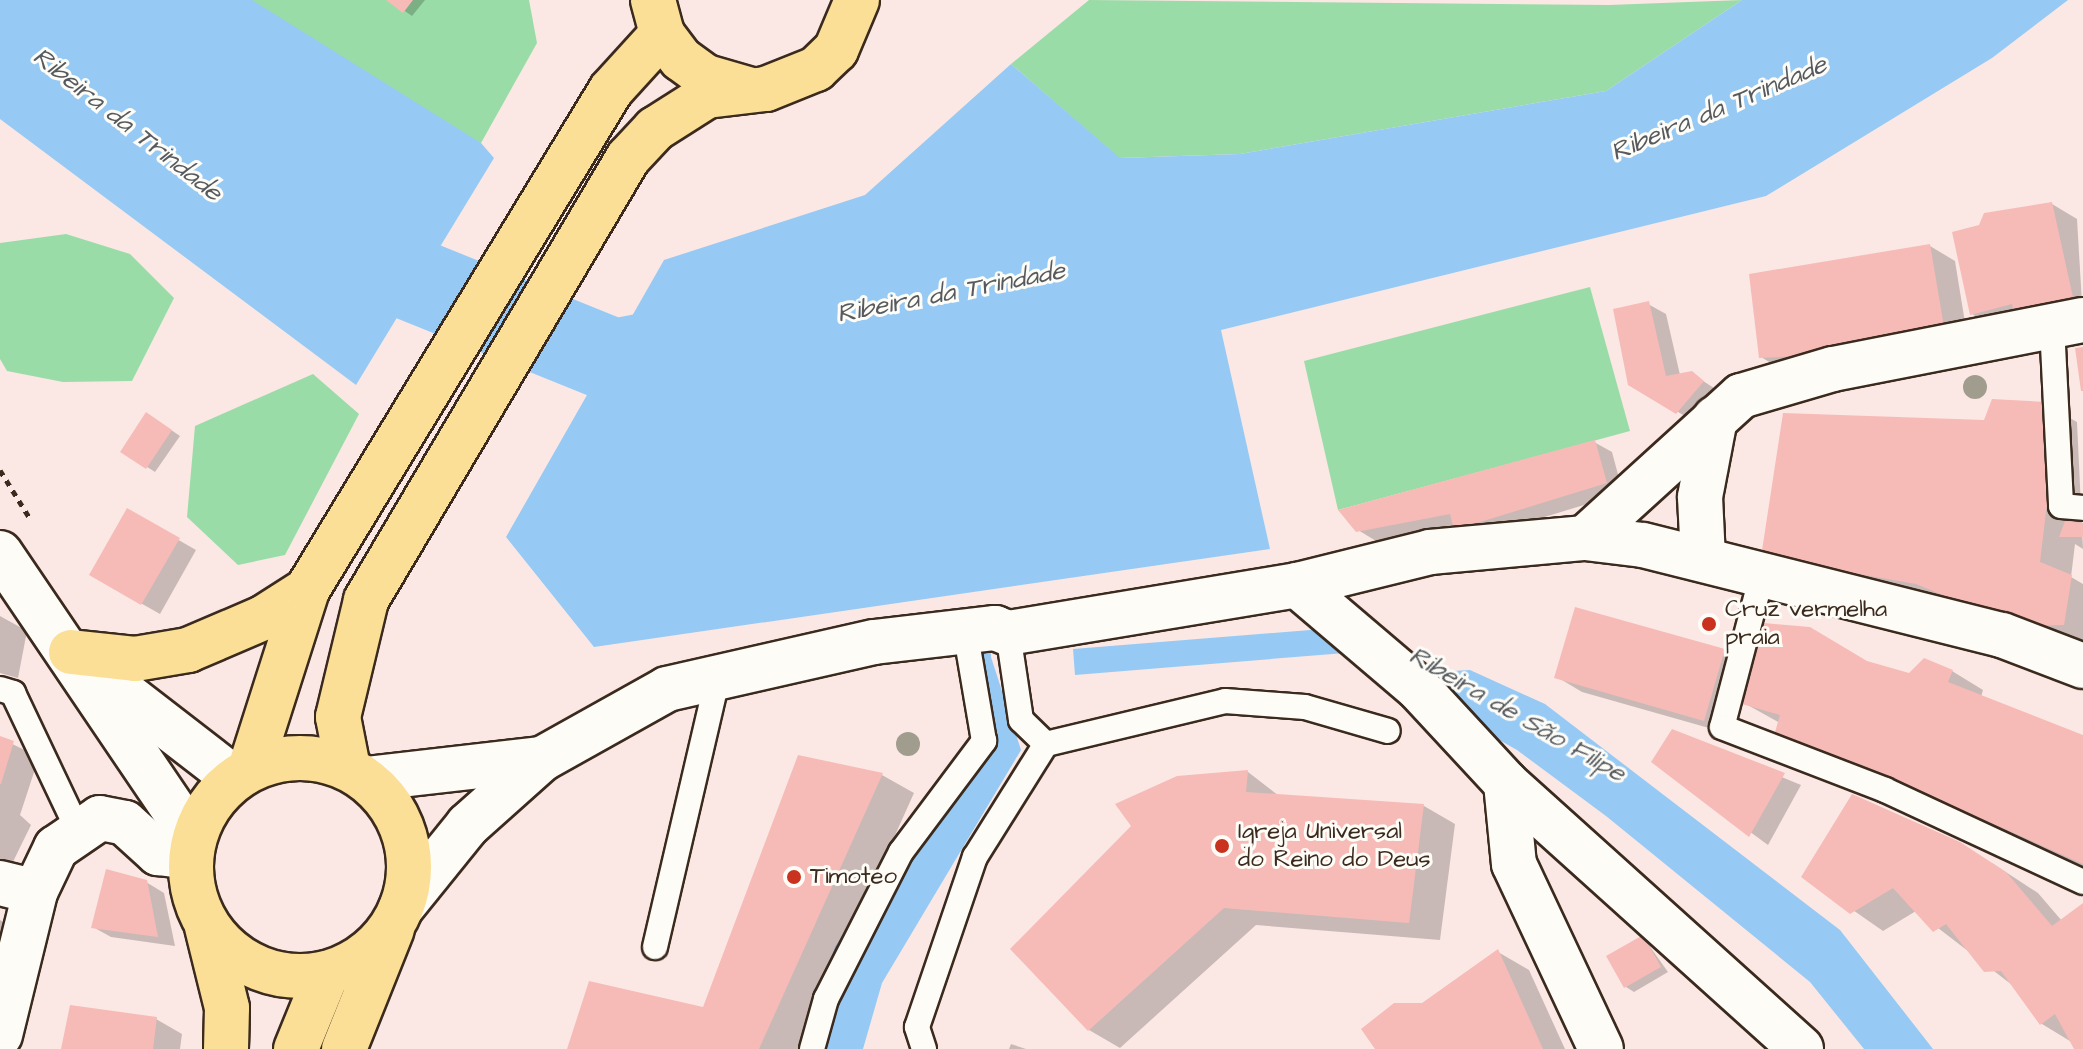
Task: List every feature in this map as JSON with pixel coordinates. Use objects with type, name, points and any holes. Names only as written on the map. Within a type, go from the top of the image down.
[{"type":"main road","points":[[357,774],[338,717],[351,644],[366,600],[592,228],[628,158],[655,129],[707,96],[766,89],[816,69],[861,9]]},
{"type":"main road","points":[[242,774],[307,590],[369,484],[658,17],[706,77],[766,89]]},
{"type":"main road","points":[[71,652],[135,659],[188,650],[239,631],[307,590]]},
{"type":"main road","points":[[226,1049],[227,1008],[192,848],[216,796],[242,774],[316,758],[357,774],[391,805],[405,838],[409,873],[398,914],[344,1049]]},
{"type":"main road","points":[[207,925],[246,963],[272,974],[327,973],[367,954],[398,914]]},
{"type":"main road","points":[[296,1049],[327,973]]},
{"type":"street","points":[[1585,538],[1741,396],[1833,369],[2068,323]]},
{"type":"street","points":[[1703,558],[1700,497],[1715,418]]},
{"type":"street","points":[[398,914],[468,825],[542,759],[640,702],[719,673],[874,642],[989,632],[1297,585],[1430,552],[1585,538],[1703,558],[2002,635],[2083,666]]},
{"type":"street","points":[[0,553],[71,652],[192,848]]},
{"type":"street","points":[[1297,585],[1419,689],[1506,783],[1801,1049]]},
{"type":"street","points":[[71,652],[242,774]]},
{"type":"street","points":[[357,774],[542,759]]},
{"type":"street","points":[[1506,783],[1514,864],[1601,1049]]},
{"type":"street","points":[[0,1035],[18,887],[56,848],[78,830],[113,819],[148,849],[192,848]]},
{"type":"lane","points":[[2068,323],[2061,506],[2083,508]]},
{"type":"lane","points":[[1763,571],[1722,727],[1885,790],[2083,882]]},
{"type":"lane","points":[[989,632],[1021,720],[1046,744]]},
{"type":"lane","points":[[812,1049],[826,999],[901,852],[984,741],[989,632]]},
{"type":"lane","points":[[655,947],[719,673]]},
{"type":"lane","points":[[0,689],[13,693],[78,830]]},
{"type":"lane","points":[[924,1049],[917,1027],[975,857],[1046,744],[1225,701],[1305,707],[1388,731]]},
{"type":"green space","points":[[35,0],[529,0],[537,43],[481,143]]},
{"type":"green space","points":[[1089,0],[1609,5],[1742,0],[1606,91],[1240,154],[1119,158],[1011,64]]},
{"type":"green space","points":[[66,234],[130,254],[174,298],[132,381],[63,382],[7,371],[0,359],[0,243]]},
{"type":"green space","points":[[1590,287],[1630,431],[1338,510],[1304,361]]},
{"type":"green space","points":[[313,374],[359,414],[285,555],[238,565],[187,517],[195,426]]},
{"type":"water","points":[[0,0],[252,0],[481,143],[494,158],[356,385],[0,119]]},
{"type":"water","points":[[1742,0],[2068,0],[1992,58],[1766,196],[1221,330],[1270,549],[594,647],[506,537],[664,260],[865,195],[1011,64],[1120,158],[1240,154],[1606,91]]},
{"type":"water","points":[[990,617],[991,657],[1021,750],[882,983],[863,1049],[798,1049],[835,947],[967,744],[977,714],[968,621]]},
{"type":"water","name":"Ribeira de São Filipe","points":[[1335,628],[1418,673],[1470,670],[1545,704],[1840,930],[1933,1049],[1864,1049],[1810,982],[1606,816],[1517,750],[1345,653],[1075,675],[1073,649]]},
{"type":"building","points":[[386,0],[413,0],[403,13]]},
{"type":"building","points":[[2052,202],[2074,302],[2015,317],[2012,304],[1970,315],[1952,232],[1979,225],[1984,213]]},
{"type":"building","points":[[1930,244],[1944,327],[1819,355],[1759,358],[1749,274]]},
{"type":"building","points":[[1649,301],[1666,376],[1692,371],[1704,381],[1676,414],[1628,385],[1613,309]]},
{"type":"building","points":[[2083,347],[2083,391],[2081,391],[2075,348]]},
{"type":"building","points":[[1992,399],[2046,402],[2048,495],[2040,562],[2072,575],[2064,625],[2018,626],[1916,584],[1761,557],[1783,413],[1984,420]]},
{"type":"building","points":[[146,412],[172,430],[146,469],[120,452]]},
{"type":"building","points":[[1595,440],[1607,483],[1454,530],[1450,514],[1356,532],[1338,510]]},
{"type":"building","points":[[127,508],[180,538],[141,605],[89,575]]},
{"type":"building","points":[[2065,521],[2083,523],[2083,537],[2059,537]]},
{"type":"building","points":[[1575,607],[1725,649],[1704,721],[1554,678]]},
{"type":"building","points":[[1764,623],[1810,627],[1867,661],[1909,673],[1924,658],[1953,670],[1948,682],[2083,735],[2083,864],[1862,765],[1773,739],[1780,715],[1742,704]]},
{"type":"building","points":[[1672,729],[1785,773],[1749,837],[1651,762]]},
{"type":"building","points":[[0,736],[14,741],[1,784],[0,784]]},
{"type":"building","name":"Timoteo","points":[[798,755],[883,773],[759,1049],[567,1049],[589,981],[703,1007]]},
{"type":"building","name":"Igreja Universal do Reino do Deus","points":[[1248,770],[1246,792],[1424,804],[1409,923],[1224,908],[1088,1031],[1010,949],[1131,826],[1115,804],[1177,776]]},
{"type":"building","points":[[1852,794],[1960,842],[2006,872],[2052,926],[2083,903],[2083,1049],[2074,1049],[2055,1014],[2040,1025],[2001,971],[1984,972],[1946,924],[1933,932],[1893,888],[1850,914],[1801,877]]},
{"type":"building","points":[[106,869],[147,880],[158,937],[91,928]]},
{"type":"building","points":[[1643,935],[1661,967],[1624,988],[1606,956]]},
{"type":"building","points":[[1498,949],[1543,1049],[1375,1049],[1361,1029],[1394,1003],[1422,1003]]},
{"type":"building","points":[[70,1005],[157,1017],[153,1049],[61,1049]]},
{"type":"waterway","name":"Ribeira da Trindade","points":[[310,238],[614,361],[723,340]]},
{"type":"place","name":"Cruz vermelha praia","points":[[1709,624]]},
{"type":"place","name":"Igreja Universal do Reino do Deus","points":[[1222,846]]},
{"type":"place","name":"Timoteo","points":[[794,877]]}]
